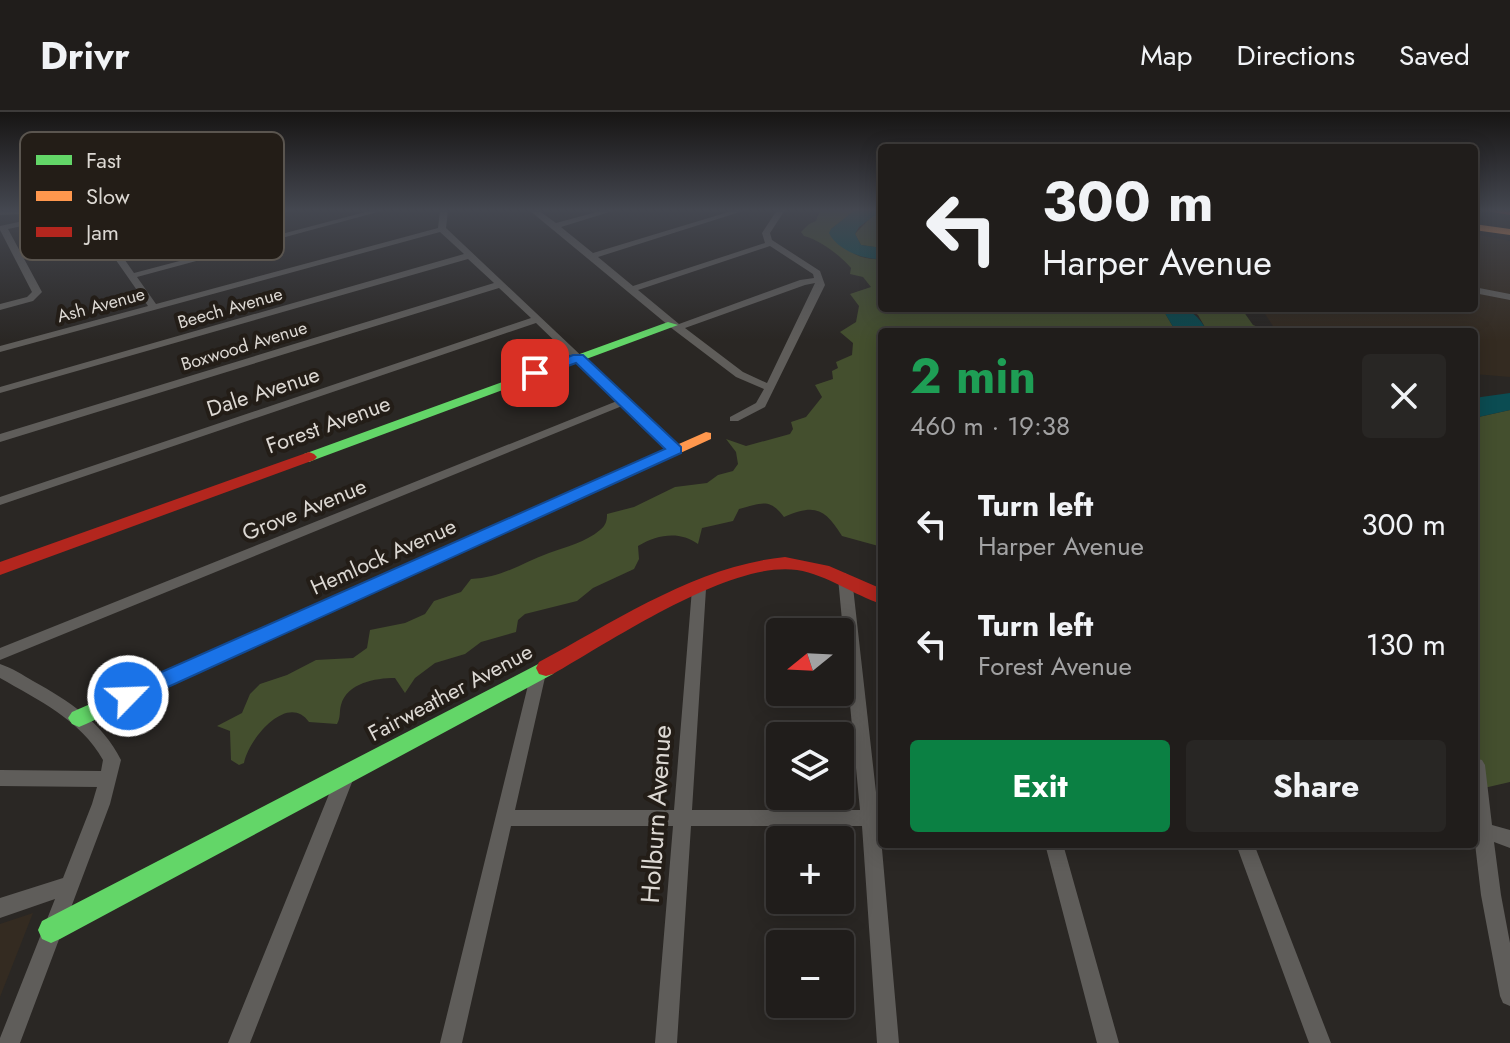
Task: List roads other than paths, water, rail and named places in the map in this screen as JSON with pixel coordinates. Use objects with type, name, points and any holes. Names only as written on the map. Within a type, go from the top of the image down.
[{"type":"main road","name":"Forest Avenue","points":[[0,569],[578,358],[674,327]]},
{"type":"main road","name":"Hemlock Avenue","points":[[79,718],[706,436]]},
{"type":"main road","name":"Fairweather Avenue","points":[[51,930],[699,589],[747,568],[782,563],[825,571],[878,595]]},
{"type":"street","points":[[0,307],[30,299],[37,292],[10,253]]},
{"type":"street","name":"Ash Avenue","points":[[0,349],[352,253]]},
{"type":"street","points":[[466,253],[675,450]]},
{"type":"street","points":[[588,253],[674,327],[749,379],[771,387]]},
{"type":"street","points":[[591,256],[599,253]]},
{"type":"street","points":[[630,290],[740,253]]},
{"type":"street","points":[[734,419],[761,405],[820,280],[817,273],[785,253]]},
{"type":"street","name":"Beech Avenue","points":[[0,390],[468,256]]},
{"type":"street","points":[[121,260],[154,307]]},
{"type":"street","points":[[132,276],[192,260]]},
{"type":"street","points":[[674,327],[803,282],[820,280]]},
{"type":"street","name":"Boxwood Avenue","points":[[0,438],[498,285]]},
{"type":"street","points":[[1478,291],[1510,297]]},
{"type":"street","name":"Dale Avenue","points":[[0,501],[538,319]]},
{"type":"street","name":"Grove Avenue","points":[[0,654],[623,402]]},
{"type":"street","points":[[845,578],[876,818],[888,1043]]},
{"type":"street","name":"Holburn Avenue","points":[[666,1043],[699,589]]},
{"type":"street","points":[[0,670],[79,718],[98,735],[112,760],[70,885],[9,1043]]},
{"type":"street","points":[[451,1043],[538,673]]},
{"type":"street","points":[[239,1043],[348,772]]},
{"type":"street","points":[[0,778],[108,779]]},
{"type":"street","points":[[1478,807],[1479,828],[1510,996]]},
{"type":"street","points":[[503,818],[876,818]]},
{"type":"street","points":[[1479,828],[1510,839]]},
{"type":"street","points":[[1055,848],[1108,1043]]},
{"type":"street","points":[[1247,848],[1320,1043]]},
{"type":"street","points":[[0,908],[70,885]]},
{"type":"water","points":[[853,253],[878,253],[878,259]]},
{"type":"water","points":[[1164,312],[1189,312],[1205,328],[1174,328]]},
{"type":"water","points":[[1510,393],[1510,410],[1478,417],[1478,397]]}]
